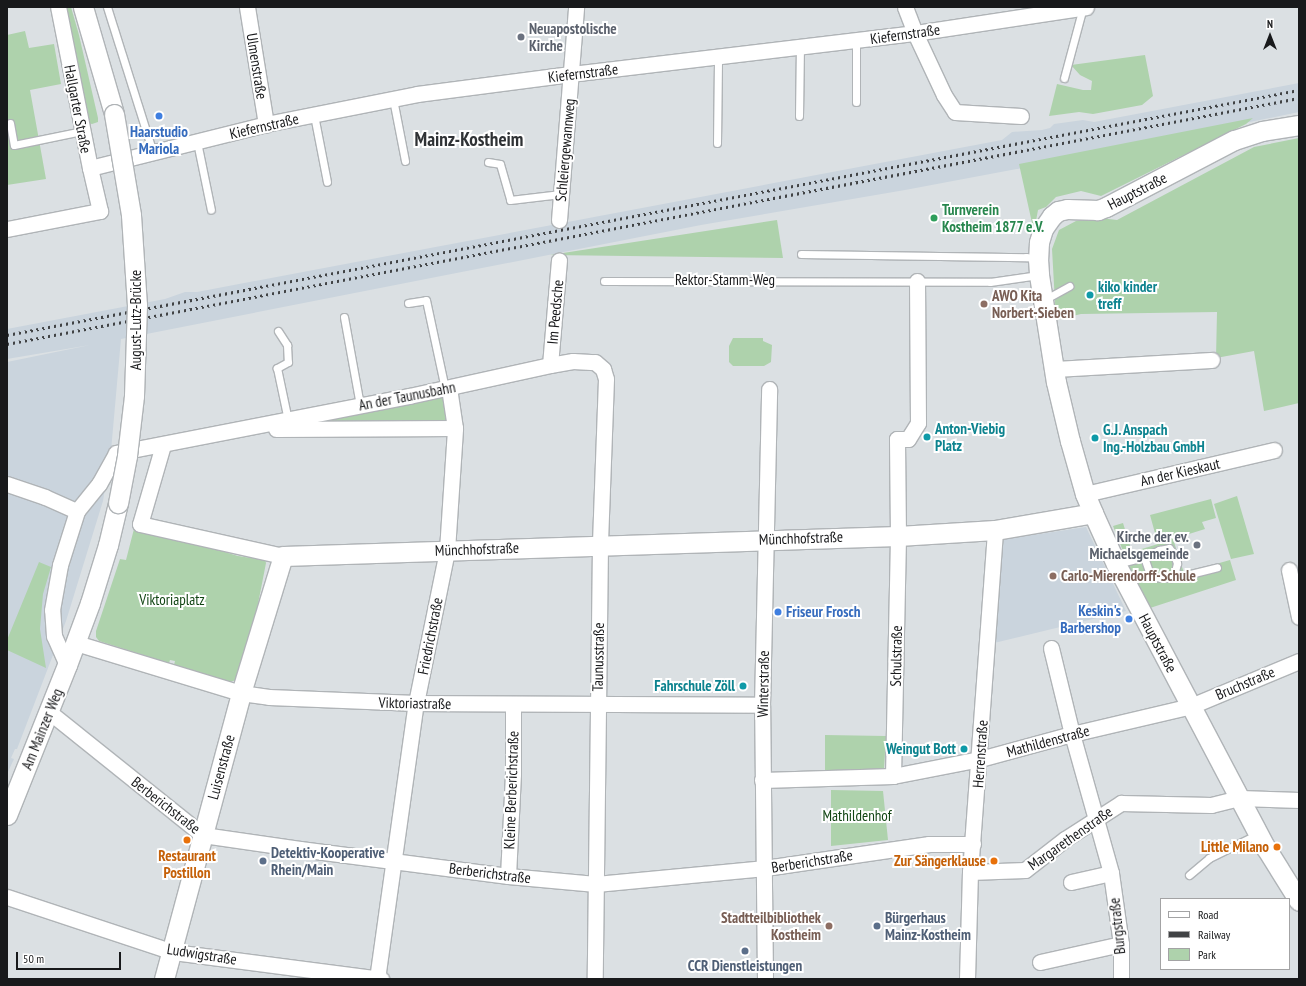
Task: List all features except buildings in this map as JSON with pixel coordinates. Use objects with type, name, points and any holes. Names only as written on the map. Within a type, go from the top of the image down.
[{"type":"street","name":"Hallgarter Straße","points":[[7,229],[100,211],[82,131],[58,7]]},
{"type":"street","name":"August-Lutz-Brücke","points":[[78,637],[100,574],[118,503],[127,456],[134,396],[138,305],[131,215],[114,114],[84,7]]},
{"type":"street","name":"Ulmenstraße","points":[[247,7],[266,124]]},
{"type":"street","name":"Schleiergewannweg","points":[[559,220],[576,7]]},
{"type":"street","points":[[905,7],[915,33],[944,95],[955,112],[1021,116]]},
{"type":"street","name":"Kiefernstraße","points":[[90,168],[266,124],[393,99],[571,74],[915,33],[1084,7]]},
{"type":"street","name":"Hauptstraße","points":[[1299,125],[1262,131],[1234,140],[1106,208],[1098,210],[1066,209],[1058,211],[1052,216],[1043,229],[1039,242],[1038,267],[1054,369],[1070,441],[1085,494],[1116,564],[1190,706],[1258,834],[1299,901]]},
{"type":"street","name":"Im Peedsche","points":[[550,365],[559,260]]},
{"type":"street","name":"Schulstraße","points":[[893,776],[898,536],[897,439],[908,439],[918,423],[921,281]]},
{"type":"street","points":[[1054,369],[1212,360]]},
{"type":"street","name":"An der Taunusbahn","points":[[163,445],[360,406],[573,361]]},
{"type":"street","name":"Taunusstraße","points":[[573,361],[595,362],[603,369],[606,379],[600,545],[595,979]]},
{"type":"street","name":"Friedrichstraße","points":[[377,979],[416,703],[447,550],[455,428],[447,388]]},
{"type":"street","name":"Winterstraße","points":[[765,979],[765,868],[762,780],[762,705],[769,389]]},
{"type":"street","name":"An der Taunusbahn","points":[[241,430],[455,428]]},
{"type":"street","points":[[67,665],[54,636],[52,610],[60,565],[77,511],[99,484],[116,453],[163,445]]},
{"type":"street","name":"Münchhofstraße","points":[[163,445],[140,524],[155,529],[283,556],[898,536],[995,530],[1093,513]]},
{"type":"street","name":"An der Kieskaut","points":[[1085,494],[1274,450]]},
{"type":"street","points":[[7,484],[45,497],[77,511]]},
{"type":"street","name":"Herrenstraße","points":[[967,979],[970,872],[974,844],[995,530]]},
{"type":"street","name":"Luisenstraße","points":[[164,979],[173,952],[242,693],[283,556]]},
{"type":"street","points":[[1289,570],[1299,617]]},
{"type":"street","name":"Am Mainzer Weg","points":[[7,815],[78,637]]},
{"type":"street","name":"Viktoriastraße","points":[[78,637],[242,693],[269,697],[416,703],[762,705]]},
{"type":"street","name":"Burgstraße","points":[[1052,648],[1072,734],[1112,873],[1121,944],[1121,979]]},
{"type":"street","name":"Bruchstraße","points":[[1190,706],[1299,661]]},
{"type":"street","name":"Kleine Berberichstraße","points":[[508,872],[513,774],[513,704]]},
{"type":"street","name":"Mathildenstraße","points":[[762,780],[893,776],[980,760],[1072,734],[1190,706]]},
{"type":"street","name":"Berberichstraße","points":[[48,711],[203,835],[393,861],[508,872],[596,884],[765,868],[929,844],[974,844]]},
{"type":"street","name":"Margarethenstraße","points":[[970,872],[1024,870],[1096,817],[1120,803],[1210,805],[1240,798],[1299,800]]},
{"type":"street","points":[[1071,882],[1112,873]]},
{"type":"street","name":"Ludwigstraße","points":[[7,897],[173,952],[381,979]]},
{"type":"street","points":[[1040,962],[1121,944]]},
{"type":"lane","points":[[106,7],[153,153]]},
{"type":"lane","points":[[1064,78],[1084,7]]},
{"type":"lane","points":[[856,40],[856,102]]},
{"type":"lane","points":[[799,116],[800,47]]},
{"type":"lane","points":[[717,143],[718,57]]},
{"type":"lane","points":[[393,99],[405,161]]},
{"type":"lane","points":[[314,115],[327,182]]},
{"type":"lane","points":[[10,123],[14,145],[82,131]]},
{"type":"lane","points":[[197,142],[211,210]]},
{"type":"lane","points":[[488,162],[500,164],[510,200],[561,194]]},
{"type":"lane","points":[[801,254],[1026,257],[1038,267]]},
{"type":"lane","points":[[921,281],[990,282],[1038,267]]},
{"type":"lane","name":"Rektor-Stamm-Weg","points":[[604,281],[921,281]]},
{"type":"lane","points":[[1044,300],[1069,286]]},
{"type":"lane","points":[[408,303],[426,300],[447,388]]},
{"type":"lane","points":[[344,317],[360,406]]},
{"type":"lane","points":[[278,332],[287,345],[288,362],[277,368],[288,420]]},
{"type":"lane","points":[[1116,564],[1168,548],[1173,553],[1176,563],[1175,572],[1171,578],[1151,577],[1144,556]]},
{"type":"lane","points":[[1175,572],[1182,576],[1217,567]]},
{"type":"lane","points":[[1189,875],[1209,858],[1258,834]]},
{"type":"shaded area","points":[[1299,83],[1299,112],[1028,167],[701,225],[121,339],[111,451],[103,501],[66,621],[17,749],[15,749],[11,758],[14,759],[7,774],[7,362],[90,345],[7,359],[7,329],[165,299],[185,292],[197,292],[1002,140],[1012,132],[1042,130],[1050,128],[1054,124],[1083,120],[1094,122]]},
{"type":"shaded area","name":"Carlo-Mierendorff-Schule","points":[[1086,527],[1126,611],[994,643],[999,540]]},
{"type":"green space","points":[[63,7],[71,7],[79,35],[98,118],[98,122],[92,124],[87,123]]},
{"type":"green space","points":[[25,31],[29,48],[54,44],[61,84],[30,90],[46,179],[7,185],[7,35]]},
{"type":"green space","points":[[1145,55],[1153,96],[1142,105],[1093,114],[1079,112],[1049,116],[1057,84],[1083,90],[1091,90],[1092,81],[1080,75],[1071,65]]},
{"type":"green space","points":[[1253,118],[1246,124],[1101,196],[1081,191],[1056,197],[1046,207],[1038,210],[1034,232],[1019,164]]},
{"type":"green space","points":[[1299,138],[1299,403],[1264,411],[1254,351],[1216,358],[1217,312],[1081,314],[1056,320],[1052,249],[1059,230],[1076,221],[1100,218],[1117,220],[1254,147]]},
{"type":"green space","points":[[777,220],[783,258],[550,255]]},
{"type":"green space","points":[[733,338],[763,338],[763,341],[772,345],[771,362],[764,366],[733,366],[729,362],[729,346]]},
{"type":"green space","points":[[449,388],[455,428],[241,430]]},
{"type":"green space","points":[[1237,496],[1254,554],[1231,559],[1214,504]]},
{"type":"green space","points":[[1211,499],[1216,518],[1202,522],[1205,529],[1173,539],[1184,573],[1230,560],[1236,580],[1150,608],[1135,581],[1113,526],[1123,523],[1132,552],[1158,544],[1150,515]]},
{"type":"green space","name":"Viktoriaplatz","points":[[135,525],[238,556],[265,560],[266,563],[245,670],[237,680],[229,682],[174,665],[175,661],[170,660],[169,663],[99,641],[96,637],[96,631],[120,559],[126,560]]},
{"type":"green space","points":[[39,562],[51,567],[43,594],[40,629],[46,668],[7,650],[7,640]]},
{"type":"green space","points":[[825,735],[886,736],[884,769],[825,771]]},
{"type":"green space","name":"Mathildenhof","points":[[831,790],[883,791],[888,840],[831,846]]},
{"type":"railway","points":[[7,335],[1299,90]]},
{"type":"railway","points":[[7,344],[1299,98]]},
{"type":"place","name":"Neuapostolische Kirche","points":[[521,37]]},
{"type":"place","name":"Haarstudio Mariola","points":[[159,116]]},
{"type":"place","name":"Turnverein Kostheim 1877 e.V.","points":[[934,218]]},
{"type":"place","name":"kiko kinder treff","points":[[1090,295]]},
{"type":"place","name":"AWO Kita Norbert-Sieben","points":[[984,304]]},
{"type":"place","name":"Anton-Viebig Platz","points":[[927,437]]},
{"type":"place","name":"G.J. Anspach Ing.-Holzbau GmbH","points":[[1095,438]]},
{"type":"place","name":"Kirche der ev. Michaelsgemeinde","points":[[1197,545]]},
{"type":"place","name":"Carlo-Mierendorff-Schule","points":[[1053,576]]},
{"type":"place","name":"Friseur Frosch","points":[[778,612]]},
{"type":"place","name":"Keskin's Barbershop","points":[[1129,619]]},
{"type":"place","name":"Fahrschule Zöll","points":[[743,686]]},
{"type":"place","name":"Weingut Bott","points":[[964,749]]},
{"type":"place","name":"Restaurant Postillon","points":[[187,840]]},
{"type":"place","name":"Little Milano","points":[[1277,847]]},
{"type":"place","name":"Detektiv-Kooperative Rhein/Main","points":[[263,861]]},
{"type":"place","name":"Zur Sängerklause","points":[[994,861]]},
{"type":"place","name":"Stadtteilbibliothek Kostheim","points":[[829,926]]},
{"type":"place","name":"Bürgerhaus Mainz-Kostheim","points":[[877,926]]},
{"type":"place","name":"CCR Dienstleistungen","points":[[745,951]]},
{"type":"district","name":"Mainz-Kostheim","points":[[469,140]]}]
